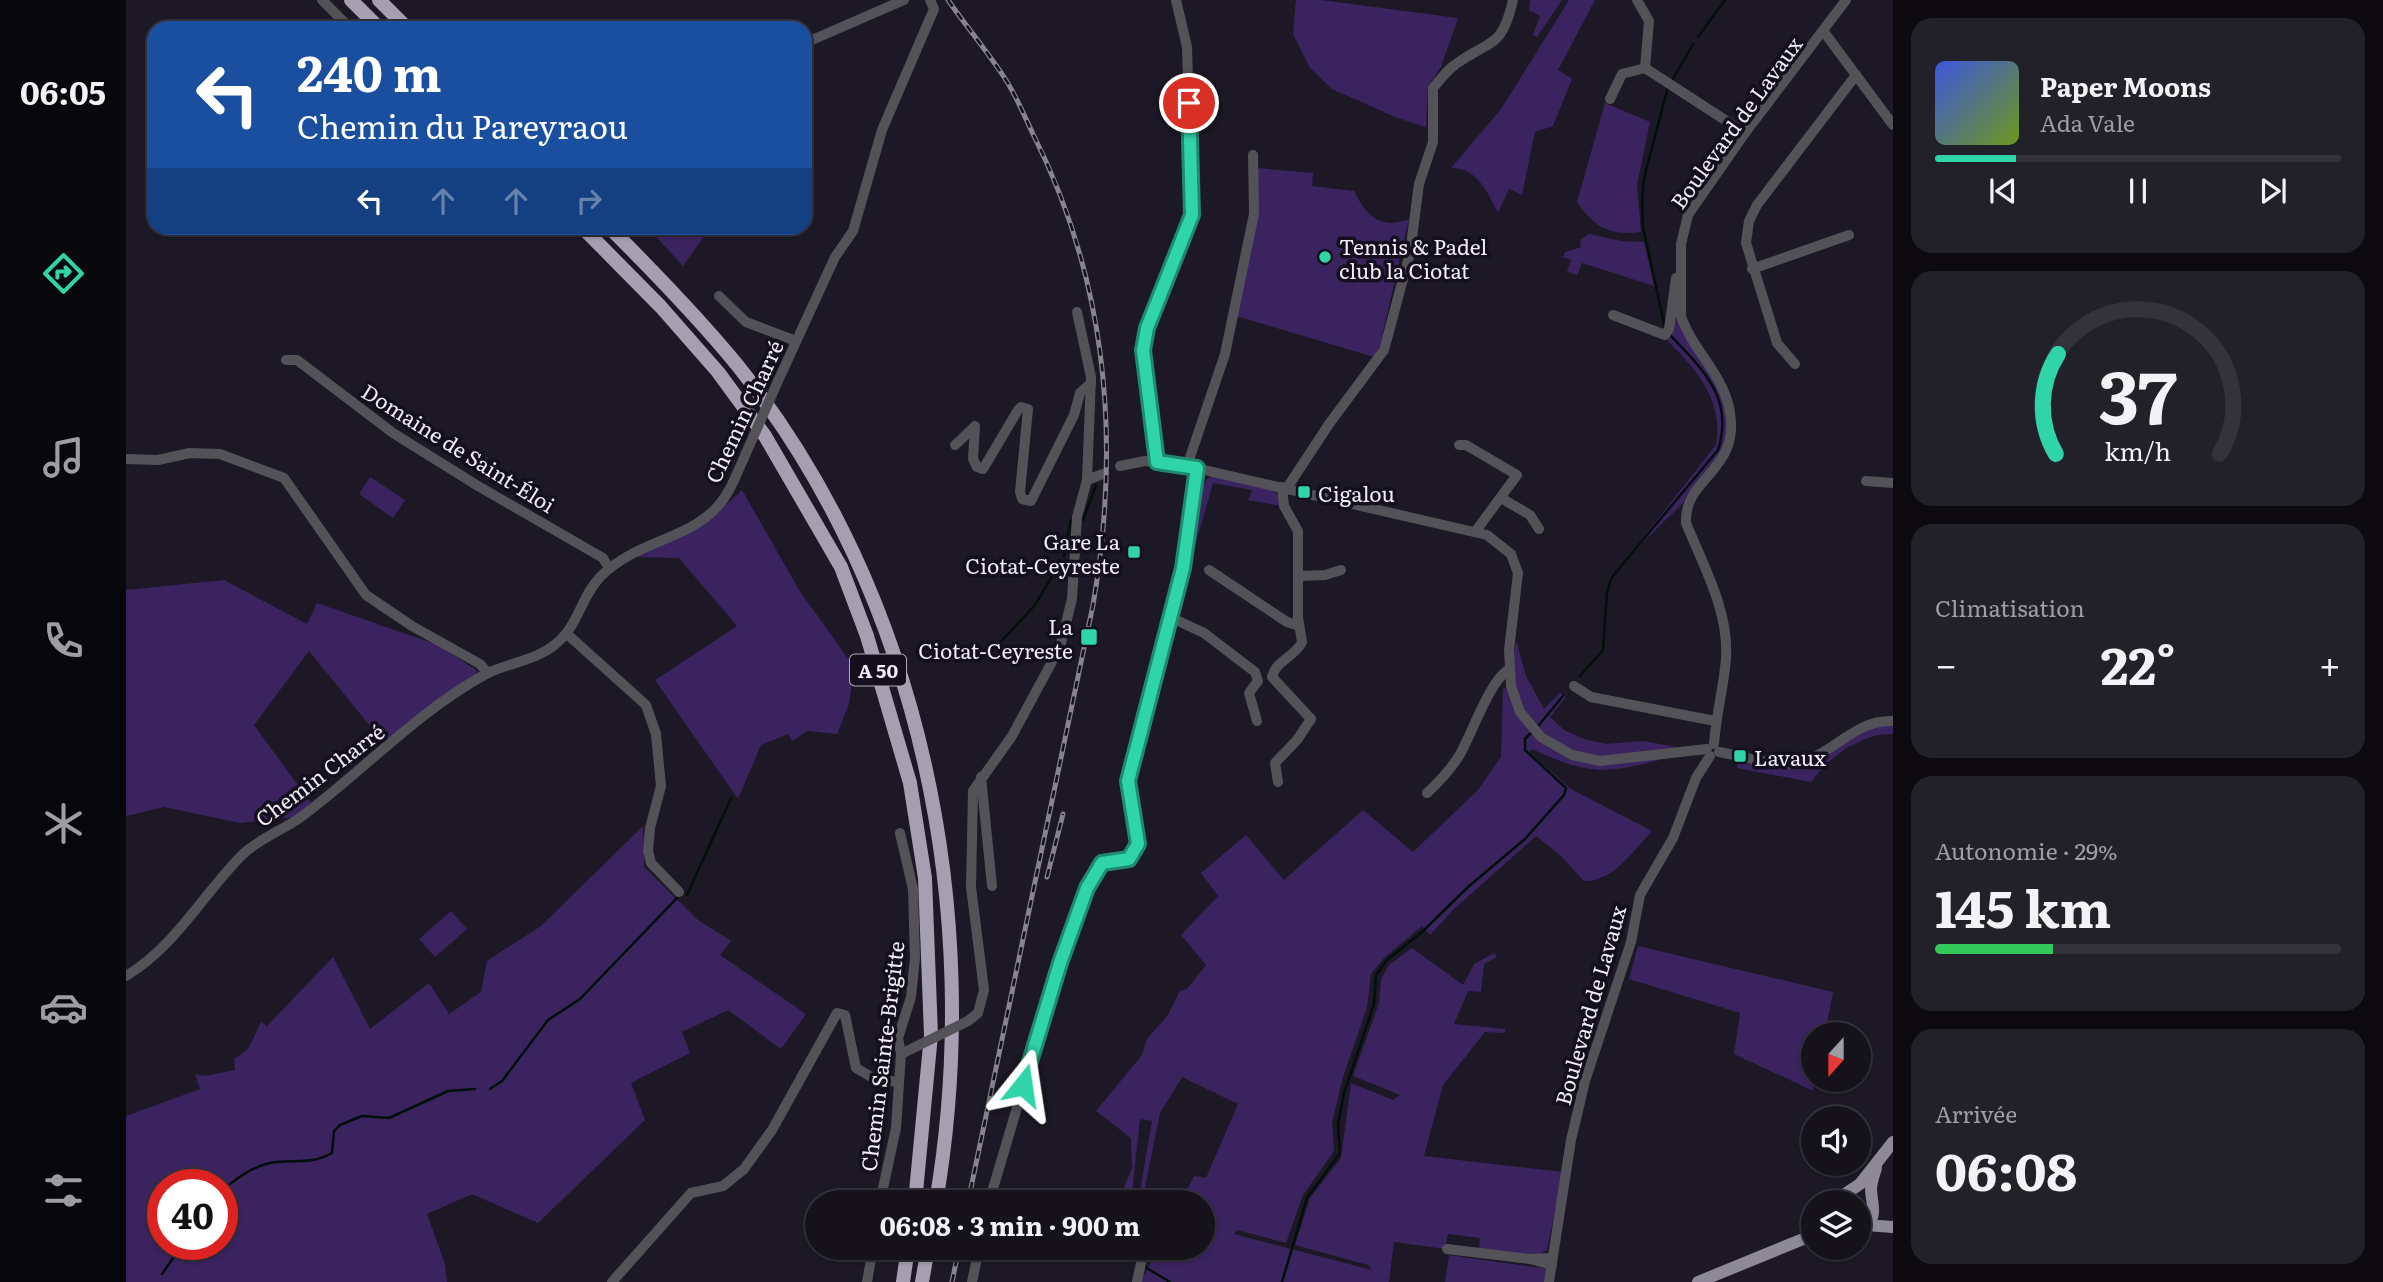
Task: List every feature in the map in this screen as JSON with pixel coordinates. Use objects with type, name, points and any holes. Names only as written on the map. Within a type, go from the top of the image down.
[{"type":"highway","points":[[351,0],[372,21]]},
{"type":"highway","points":[[379,0],[400,21]]},
{"type":"highway","name":"A 50","points":[[590,235],[661,307],[718,372],[765,436],[841,567],[867,636],[910,783],[925,878],[932,1035],[916,1190]]},
{"type":"highway","name":"A 50","points":[[617,235],[669,288],[738,366],[803,461],[877,609],[912,707],[928,771],[944,869],[950,961],[947,1102],[937,1190]]},
{"type":"highway","points":[[903,1282],[906,1260]]},
{"type":"highway","points":[[922,1282],[926,1260]]},
{"type":"main road","points":[[1853,1189],[1893,1143]]},
{"type":"main road","points":[[1878,1163],[1871,1187],[1872,1198],[1875,1211],[1892,1227]]},
{"type":"main road","points":[[1853,1189],[1864,1191],[1872,1198]]},
{"type":"main road","points":[[1871,1216],[1875,1211]]},
{"type":"main road","points":[[1871,1226],[1892,1227]]},
{"type":"main road","points":[[1701,1282],[1801,1239]]},
{"type":"street","points":[[322,0],[343,21]]},
{"type":"street","points":[[812,40],[904,0]]},
{"type":"street","points":[[1157,462],[1144,377],[1144,342],[1192,215],[1187,47],[1176,0]]},
{"type":"street","points":[[1278,782],[1275,763],[1311,721],[1310,716],[1272,677],[1277,666],[1301,645],[1297,527],[1284,506],[1284,488],[1384,350],[1410,253],[1419,184],[1433,142],[1433,88],[1452,66],[1499,38],[1508,20],[1513,0]]},
{"type":"street","points":[[1637,0],[1649,21],[1646,68]]},
{"type":"street","name":"Boulevard de Lavaux","points":[[1549,1281],[1571,1140],[1585,1082],[1631,942],[1640,895],[1647,877],[1673,838],[1696,778],[1712,750],[1726,659],[1725,628],[1686,523],[1685,510],[1698,487],[1719,465],[1727,449],[1731,422],[1720,382],[1685,328],[1681,316],[1683,230],[1688,215],[1745,132],[1846,0]]},
{"type":"street","name":"Chemin Charré","points":[[126,976],[146,964],[199,910],[244,854],[292,824],[418,722],[488,673],[545,652],[567,634],[586,596],[610,568],[637,548],[676,535],[715,510],[727,494],[835,257],[853,231],[882,130],[932,4]]},
{"type":"street","points":[[1824,32],[1893,125]]},
{"type":"street","points":[[1610,99],[1622,74],[1646,68],[1745,132]]},
{"type":"street","points":[[1795,364],[1777,343],[1752,269],[1746,243],[1749,221],[1757,205],[1856,75]]},
{"type":"street","points":[[993,1190],[1060,963],[1087,888],[1097,869],[1107,861],[1121,860],[1133,855],[1138,844],[1128,781],[1188,545],[1192,467],[1225,354],[1254,215],[1253,155]]},
{"type":"street","points":[[1752,269],[1849,235]]},
{"type":"street","points":[[1613,314],[1658,334],[1668,331],[1675,279],[1680,272]]},
{"type":"street","points":[[719,296],[746,322],[796,341]]},
{"type":"street","points":[[901,1054],[968,1021],[978,1013],[984,990],[971,887],[973,792],[981,777],[1012,737],[1060,647],[1072,599],[1077,517],[1087,480],[1091,383],[1077,312]]},
{"type":"street","name":"Domaine de Saint-Éloi","points":[[286,360],[297,360],[393,433],[603,558],[610,568]]},
{"type":"street","points":[[955,445],[975,426],[973,459],[977,467],[983,469],[1018,410],[1021,407],[1028,410],[1020,492],[1022,499],[1031,501],[1074,415],[1080,393],[1091,383]]},
{"type":"street","points":[[1459,445],[1466,445],[1516,473],[1516,478],[1475,532]]},
{"type":"street","points":[[126,459],[158,460],[190,453],[220,454],[284,478],[366,596],[412,626],[480,664],[488,673]]},
{"type":"street","points":[[1119,466],[1135,461],[1192,467],[1487,535],[1511,554],[1518,573],[1508,670],[1514,701],[1528,724],[1541,737],[1572,755],[1600,761],[1712,750],[1793,764],[1818,756],[1870,723],[1893,721]]},
{"type":"street","points":[[1087,480],[1103,474]]},
{"type":"street","points":[[1866,481],[1893,483]]},
{"type":"street","points":[[1501,498],[1530,515],[1539,528]]},
{"type":"street","points":[[1209,570],[1287,622],[1299,626]]},
{"type":"street","points":[[1298,576],[1325,575],[1341,570]]},
{"type":"street","points":[[1171,618],[1204,633],[1255,672],[1258,679],[1249,693],[1257,721]]},
{"type":"street","points":[[567,634],[646,705],[656,734],[661,786],[650,828],[648,851],[651,863],[679,892]]},
{"type":"street","points":[[1427,793],[1458,758],[1494,687],[1501,675],[1508,670]]},
{"type":"street","points":[[1574,686],[1591,697],[1715,721]]},
{"type":"street","points":[[981,777],[992,886]]},
{"type":"street","name":"Chemin Sainte-Brigitte","points":[[883,1190],[896,1128],[897,1082],[901,1054],[898,1038],[911,997],[916,929],[913,889],[900,833]]},
{"type":"street","points":[[612,1282],[691,1193],[723,1186],[744,1169],[772,1130],[837,1013],[845,1015],[856,1068],[873,1078],[897,1082]]},
{"type":"street","points":[[1447,1249],[1552,1262]]},
{"type":"street","points":[[867,1282],[871,1260]]},
{"type":"street","points":[[972,1282],[977,1260]]},
{"type":"street","points":[[1137,1282],[1141,1263]]},
{"type":"shaded area","points":[[1296,0],[1321,0],[1458,18],[1441,67],[1428,86],[1426,127],[1395,117],[1332,89],[1310,68],[1293,34]]},
{"type":"shaded area","points":[[1530,0],[1562,0],[1537,37],[1533,35],[1540,16],[1529,10]]},
{"type":"shaded area","points":[[1569,0],[1595,0],[1558,70],[1572,79],[1553,126],[1535,132],[1522,195],[1509,189],[1498,213],[1475,177],[1460,169],[1451,168],[1501,109]]},
{"type":"shaded area","points":[[1605,103],[1650,122],[1637,185],[1641,232],[1620,233],[1604,228],[1590,218],[1577,202]]},
{"type":"shaded area","name":"Tennis & Padel club la Ciotat","points":[[1257,168],[1313,173],[1312,186],[1354,191],[1363,207],[1375,218],[1389,223],[1409,219],[1380,345],[1374,357],[1236,316]]},
{"type":"shaded area","points":[[1589,234],[1621,241],[1644,242],[1654,286],[1582,263],[1577,275],[1567,271],[1571,260],[1563,257],[1565,252],[1581,247],[1580,240]]},
{"type":"shaded area","points":[[654,235],[705,235],[683,266]]},
{"type":"shaded area","points":[[1676,310],[1714,377],[1726,414],[1726,432],[1717,457],[1683,503],[1627,558],[1716,445],[1716,414],[1706,387],[1667,340],[1669,324]]},
{"type":"shaded area","points":[[1213,475],[1269,487],[1276,492],[1282,506],[1248,500],[1252,490],[1213,483],[1195,546],[1199,497],[1206,480]]},
{"type":"shaded area","points":[[370,477],[405,500],[393,518],[359,494]]},
{"type":"shaded area","points":[[742,490],[799,590],[854,667],[849,704],[837,734],[807,731],[792,741],[788,734],[761,745],[738,799],[655,680],[737,626],[679,558],[634,557],[707,522]]},
{"type":"shaded area","points":[[224,580],[307,624],[317,603],[438,645],[476,670],[478,677],[383,742],[309,651],[254,725],[311,803],[294,817],[240,823],[164,807],[126,816],[126,590]]},
{"type":"shaded area","points":[[1516,640],[1526,676],[1544,709],[1560,693],[1566,697],[1550,717],[1564,730],[1584,739],[1607,744],[1643,741],[1677,747],[1612,756],[1576,751],[1559,743],[1544,733],[1522,704],[1515,687],[1513,668]]},
{"type":"shaded area","points":[[1507,687],[1521,716],[1536,737],[1554,750],[1574,757],[1596,759],[1676,756],[1603,770],[1572,765],[1532,749],[1529,752],[1571,789],[1652,831],[1613,871],[1594,880],[1584,881],[1561,856],[1536,836],[1454,909],[1430,935],[1422,926],[1383,959],[1371,974],[1367,1008],[1343,1077],[1332,1123],[1334,1151],[1303,1195],[1286,1243],[1237,1230],[1234,1234],[1372,1270],[1368,1265],[1295,1245],[1310,1198],[1341,1158],[1351,1083],[1393,1100],[1400,1095],[1353,1076],[1379,1003],[1381,979],[1389,965],[1412,948],[1463,985],[1474,964],[1494,953],[1497,957],[1484,964],[1481,992],[1468,991],[1454,1024],[1506,1029],[1504,1033],[1485,1032],[1443,1085],[1424,1156],[1563,1172],[1547,1250],[1536,1256],[1479,1249],[1480,1238],[1448,1234],[1445,1249],[1394,1242],[1389,1282],[1141,1282],[1152,1260],[1215,1260],[1215,1190],[1187,1190],[1194,1176],[1206,1178],[1238,1104],[1182,1077],[1160,1113],[1144,1190],[1140,1190],[1152,1121],[1140,1119],[1132,1190],[1124,1190],[1132,1168],[1131,1138],[1096,1111],[1142,1055],[1147,1039],[1168,1015],[1180,991],[1187,989],[1206,965],[1181,935],[1218,896],[1201,873],[1246,835],[1284,880],[1363,810],[1413,852],[1478,790],[1501,757],[1503,688]]},
{"type":"shaded area","points":[[1877,726],[1893,726],[1893,734],[1869,737],[1847,748],[1827,764],[1811,782],[1737,768],[1737,763],[1797,768],[1814,764],[1844,741]]},
{"type":"shaded area","points":[[643,826],[644,867],[698,920],[731,941],[720,955],[806,1014],[781,1049],[728,1010],[682,1032],[690,1053],[631,1083],[645,1120],[538,1223],[472,1194],[427,1214],[445,1264],[447,1282],[126,1282],[126,1116],[200,1089],[195,1074],[205,1076],[235,1070],[234,1059],[248,1049],[261,1022],[267,1026],[333,957],[370,1029],[429,983],[449,1014],[481,992],[487,961],[541,926]]},
{"type":"shaded area","points":[[451,911],[467,929],[435,957],[419,939]]},
{"type":"shaded area","points":[[1638,946],[1833,992],[1827,1022],[1801,1022],[1801,1085],[1734,1054],[1740,1013],[1629,979]]},
{"type":"shaded area","points":[[1449,1255],[1548,1269],[1546,1282],[1445,1282]]},
{"type":"waterway","points":[[1698,37],[1725,0]]},
{"type":"waterway","points":[[1673,79],[1693,44]]},
{"type":"waterway","points":[[1665,328],[1643,227],[1642,201],[1644,178],[1668,87]]},
{"type":"waterway","points":[[1580,676],[1603,650],[1607,592],[1612,577],[1718,450],[1722,431],[1722,414],[1718,399],[1703,372],[1669,334]]},
{"type":"waterway","points":[[1083,520],[1096,485]]},
{"type":"waterway","points":[[1064,556],[1071,520]]},
{"type":"waterway","points":[[997,646],[1035,605],[1057,568]]},
{"type":"waterway","points":[[1538,726],[1563,696]]},
{"type":"waterway","points":[[1282,1282],[1307,1198],[1340,1153],[1338,1124],[1344,1093],[1374,1004],[1376,975],[1387,960],[1525,839],[1564,795],[1566,788],[1525,750],[1525,739],[1533,731]]},
{"type":"waterway","points":[[687,895],[731,798]]},
{"type":"waterway","points":[[490,1089],[502,1081],[548,1020],[580,999],[677,898]]},
{"type":"waterway","points":[[238,1178],[262,1165],[312,1160],[332,1153],[334,1131],[340,1125],[362,1116],[389,1118],[448,1091],[475,1089]]},
{"type":"waterway","points":[[162,1274],[172,1260]]},
{"type":"waterway","points":[[1145,1267],[1170,1282]]},
{"type":"railway","points":[[948,0],[1008,84],[1058,190],[1078,248],[1092,306],[1102,364],[1106,424],[1102,544],[1093,605],[971,1190]]},
{"type":"railway","points":[[1047,877],[1063,814]]},
{"type":"railway","points":[[952,1282],[957,1260]]},
{"type":"place","name":"Tennis & Padel club la Ciotat","points":[[1325,257]]},
{"type":"place","name":"Cigalou","points":[[1304,492]]},
{"type":"place","name":"Gare La Ciotat-Ceyreste","points":[[1134,552]]},
{"type":"place","name":"La Ciotat-Ceyreste","points":[[1089,637]]},
{"type":"place","name":"Lavaux","points":[[1740,756]]},
{"type":"route","points":[[1023,1085],[1060,963],[1093,875],[1102,863],[1129,859],[1138,844],[1128,781],[1183,568],[1197,468],[1157,462],[1144,377],[1143,350],[1147,328],[1192,215],[1189,103]]}]
